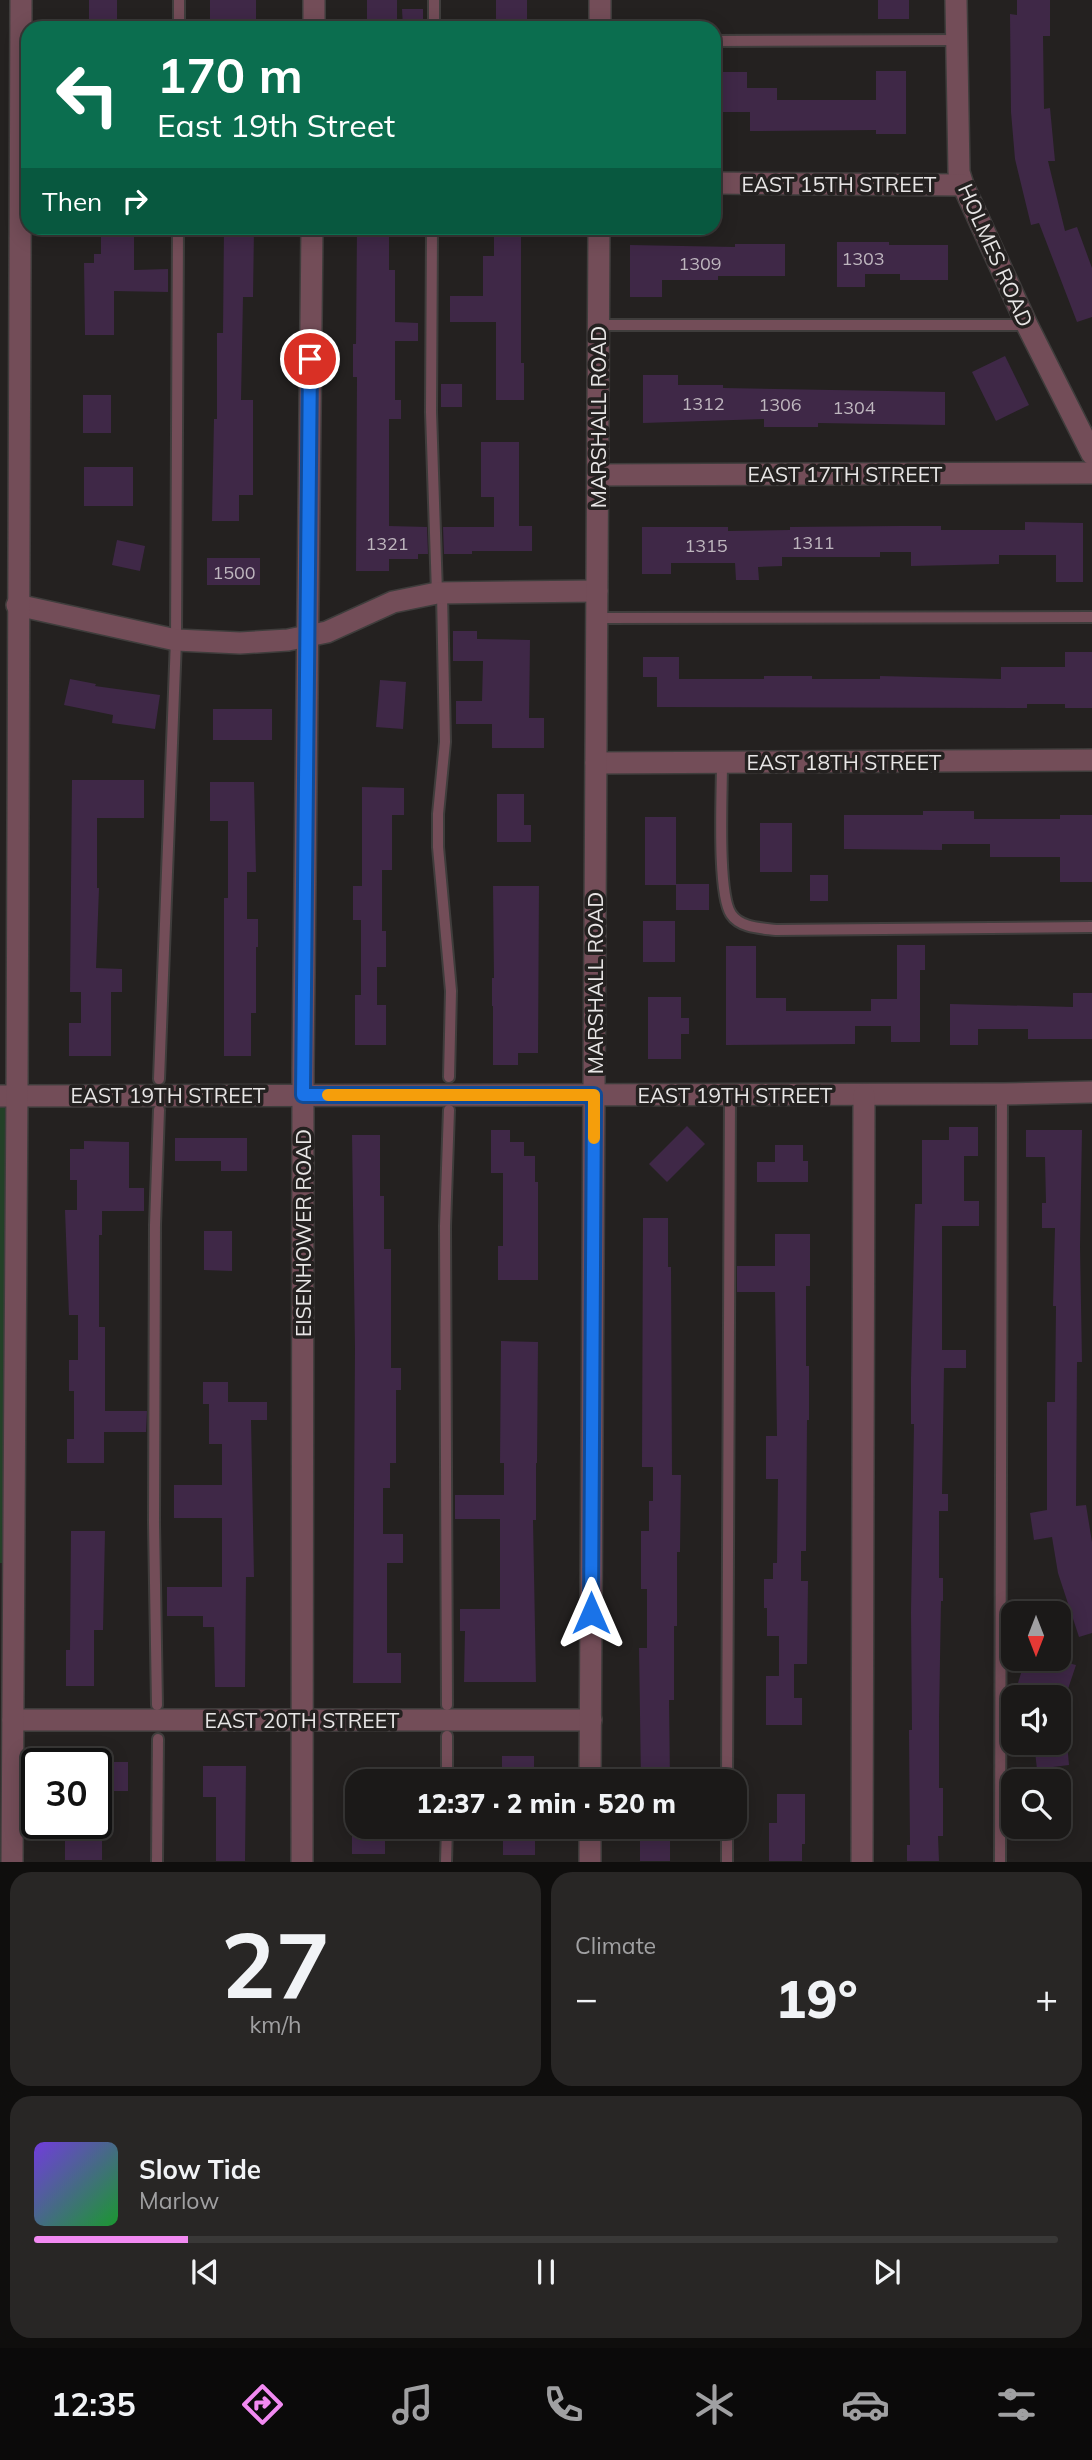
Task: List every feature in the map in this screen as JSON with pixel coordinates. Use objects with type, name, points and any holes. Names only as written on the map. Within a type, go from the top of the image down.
[{"type":"street","points":[[12,1861],[13,1720],[6,1563],[8,1096],[17,605],[21,0]]},
{"type":"street","points":[[314,0],[314,21]]},
{"type":"street","points":[[600,0],[600,21]]},
{"type":"street","name":"HOLMES ROAD","points":[[956,0],[959,172],[1027,325],[1092,454]]},
{"type":"street","name":"EAST 15TH STREET","points":[[721,183],[963,185]]},
{"type":"street","name":"EISENHOWER ROAD","points":[[302,1861],[303,1095],[312,235]]},
{"type":"street","name":"MARSHALL ROAD","points":[[590,1769],[599,235]]},
{"type":"street","name":"EAST 17TH STREET","points":[[598,475],[1092,473]]},
{"type":"street","points":[[17,605],[176,640],[240,643],[307,637],[327,632],[393,603],[440,593],[597,591]]},
{"type":"street","name":"EAST 18TH STREET","points":[[596,764],[1092,760]]},
{"type":"street","name":"EAST 19TH STREET","points":[[8,1096],[864,1095],[1092,1092]]},
{"type":"street","points":[[862,1861],[864,1095]]},
{"type":"street","name":"EAST 20TH STREET","points":[[13,1720],[591,1720]]},
{"type":"street","points":[[590,1839],[590,1861]]},
{"type":"lane","points":[[179,0],[179,21]]},
{"type":"lane","points":[[434,0],[434,21]]},
{"type":"lane","points":[[721,41],[957,40]]},
{"type":"lane","points":[[159,1079],[176,640],[178,235]]},
{"type":"lane","points":[[432,235],[431,412],[444,753],[438,814],[438,847],[451,991],[449,1077]]},
{"type":"lane","points":[[598,325],[1027,325]]},
{"type":"lane","points":[[597,618],[1092,617]]},
{"type":"lane","points":[[722,763],[723,887],[731,914],[747,925],[776,930],[1092,927]]},
{"type":"lane","points":[[1000,1861],[1002,1094]]},
{"type":"lane","points":[[727,1769],[730,1095]]},
{"type":"lane","points":[[157,1704],[154,1523],[155,1266],[159,1110]]},
{"type":"lane","points":[[447,1705],[446,1226],[449,1110]]},
{"type":"lane","points":[[447,1736],[447,1769]]},
{"type":"lane","points":[[156,1861],[158,1739]]},
{"type":"lane","points":[[446,1861],[447,1839]]},
{"type":"lane","points":[[727,1839],[727,1861]]},
{"type":"green space","points":[[0,1096],[17,1096],[12,1563],[0,1563]]},
{"type":"building","points":[[89,0],[117,0],[117,21],[89,21]]},
{"type":"building","points":[[210,0],[256,0],[256,21],[210,21]]},
{"type":"building","points":[[367,0],[397,0],[397,21],[367,21]]},
{"type":"building","points":[[496,0],[527,0],[527,21],[496,21]]},
{"type":"building","points":[[878,0],[909,0],[909,19],[878,19]]},
{"type":"building","points":[[1017,0],[1050,0],[1050,36],[1043,36],[1044,109],[1050,108],[1055,161],[1048,161],[1065,231],[1077,227],[1092,268],[1092,317],[1077,322],[1039,223],[1031,225],[1015,159],[1011,112],[1010,14],[1017,15]]},
{"type":"building","points":[[402,9],[423,9],[423,21],[403,21]]},
{"type":"building","points":[[876,71],[906,71],[906,134],[876,134],[876,130],[750,131],[750,112],[721,112],[721,72],[747,72],[747,88],[777,88],[777,100],[876,100]]},
{"type":"building","points":[[101,235],[134,235],[134,270],[168,269],[168,292],[114,291],[114,335],[85,335],[84,263],[94,263],[94,254],[101,254]]},
{"type":"building","points":[[224,235],[254,235],[253,297],[243,297],[241,400],[253,400],[253,495],[239,495],[239,521],[212,521],[214,419],[217,419],[217,333],[223,333]]},
{"type":"building","points":[[357,235],[389,235],[389,270],[395,270],[395,322],[418,323],[418,341],[395,341],[395,400],[401,400],[401,419],[389,419],[389,526],[427,527],[428,554],[418,554],[418,559],[389,559],[389,571],[356,571],[357,377],[353,377],[353,344],[356,344]]},
{"type":"building","points":[[494,235],[521,235],[521,363],[524,363],[524,400],[496,400],[496,322],[450,322],[450,296],[483,296],[483,256],[494,256]]},
{"type":"building","points":[[837,242],[948,245],[948,280],[900,280],[900,274],[865,274],[865,287],[837,287]]},
{"type":"building","points":[[735,244],[785,244],[785,276],[718,276],[718,280],[662,280],[662,297],[630,297],[630,245],[735,247]]},
{"type":"building","points":[[1005,356],[1029,405],[996,421],[972,372]]},
{"type":"building","points":[[643,375],[678,375],[678,385],[723,385],[723,388],[945,392],[945,425],[818,423],[818,427],[764,427],[764,419],[643,423]]},
{"type":"building","points":[[441,384],[462,384],[462,407],[441,407]]},
{"type":"building","points":[[83,395],[111,395],[111,433],[83,433]]},
{"type":"building","points":[[481,442],[519,442],[519,526],[532,526],[532,551],[444,554],[443,527],[494,527],[494,497],[481,497]]},
{"type":"building","points":[[84,467],[133,467],[133,506],[84,506]]},
{"type":"building","points":[[1025,522],[1083,523],[1083,582],[1056,582],[1056,555],[999,555],[999,564],[911,566],[911,552],[880,552],[880,557],[782,557],[782,566],[758,567],[759,580],[736,580],[735,563],[671,563],[671,574],[642,574],[642,527],[728,527],[728,531],[790,530],[790,527],[941,526],[941,530],[1025,530]]},
{"type":"building","points":[[117,540],[145,546],[140,571],[112,565]]},
{"type":"building","points":[[207,558],[260,558],[260,585],[207,585]]},
{"type":"building","points":[[453,631],[477,631],[477,639],[530,640],[529,718],[544,718],[544,748],[492,748],[492,724],[456,724],[456,701],[482,701],[483,661],[453,661]]},
{"type":"building","points":[[1065,652],[1092,652],[1092,708],[1065,708],[1065,704],[1027,704],[1027,708],[657,707],[657,677],[643,677],[643,657],[679,657],[679,679],[812,676],[812,679],[880,679],[880,676],[1001,679],[1001,667],[1065,667]]},
{"type":"building","points":[[70,679],[96,684],[95,686],[160,695],[155,729],[112,723],[113,715],[64,705]]},
{"type":"building","points":[[380,680],[406,682],[403,729],[376,727]]},
{"type":"building","points":[[213,709],[272,709],[272,740],[213,740]]},
{"type":"building","points":[[72,780],[144,780],[144,818],[97,818],[99,888],[96,968],[122,969],[122,992],[111,992],[111,1056],[69,1056],[69,1023],[81,1023],[81,992],[70,992]]},
{"type":"building","points":[[210,782],[254,782],[256,872],[247,872],[247,919],[258,919],[256,1013],[251,1013],[251,1056],[224,1056],[224,898],[228,898],[228,821],[210,821]]},
{"type":"building","points":[[362,787],[404,788],[404,815],[392,815],[392,870],[382,870],[382,931],[386,931],[386,967],[377,967],[377,1005],[386,1005],[386,1045],[355,1045],[355,995],[361,995],[361,920],[353,920],[353,886],[362,886]]},
{"type":"building","points":[[497,794],[524,794],[524,825],[531,825],[531,842],[497,842]]},
{"type":"building","points":[[923,811],[974,811],[974,819],[1060,819],[1060,815],[1092,815],[1092,882],[1060,882],[1060,857],[990,857],[990,844],[942,844],[942,850],[844,849],[844,815],[923,815]]},
{"type":"building","points":[[645,817],[676,817],[676,885],[645,885]]},
{"type":"building","points":[[760,823],[792,823],[792,872],[760,872]]},
{"type":"building","points":[[810,875],[828,875],[828,901],[810,901]]},
{"type":"building","points":[[676,884],[709,884],[709,910],[676,910]]},
{"type":"building","points":[[493,886],[539,886],[538,1053],[518,1053],[518,1065],[493,1065]]},
{"type":"building","points":[[643,921],[675,921],[675,962],[643,962]]},
{"type":"building","points":[[897,945],[925,945],[925,970],[920,970],[920,1042],[891,1042],[891,1026],[855,1026],[855,1044],[726,1045],[726,946],[756,946],[756,998],[786,998],[786,1011],[871,1011],[871,999],[897,999]]},
{"type":"building","points":[[1073,993],[1092,993],[1092,1039],[1028,1039],[1028,1029],[978,1029],[978,1045],[950,1045],[950,1004],[1073,1007]]},
{"type":"building","points":[[648,997],[681,997],[681,1018],[689,1018],[689,1034],[681,1034],[681,1059],[648,1059]]},
{"type":"building","points":[[687,1126],[705,1144],[667,1182],[649,1164]]},
{"type":"building","points":[[949,1127],[978,1127],[978,1156],[964,1156],[964,1201],[979,1201],[979,1226],[942,1226],[942,1350],[966,1350],[966,1368],[944,1368],[942,1494],[948,1494],[948,1511],[939,1511],[939,1578],[943,1578],[943,1601],[939,1788],[943,1788],[943,1836],[938,1836],[939,1861],[907,1861],[907,1845],[910,1845],[909,1730],[912,1730],[914,1424],[911,1424],[911,1378],[915,1204],[922,1204],[922,1140],[949,1140]]},
{"type":"building","points":[[491,1130],[510,1130],[510,1142],[524,1142],[524,1156],[535,1156],[535,1182],[538,1182],[538,1280],[498,1280],[498,1246],[503,1246],[503,1173],[491,1173]]},
{"type":"building","points":[[1026,1130],[1082,1130],[1082,1362],[1077,1362],[1076,1506],[1086,1505],[1092,1542],[1092,1633],[1079,1637],[1071,1613],[1071,1601],[1067,1601],[1058,1573],[1052,1537],[1034,1540],[1030,1513],[1047,1510],[1047,1402],[1055,1402],[1056,1306],[1053,1306],[1055,1228],[1042,1228],[1042,1203],[1046,1203],[1045,1157],[1026,1157]]},
{"type":"building","points":[[352,1135],[380,1135],[380,1196],[384,1196],[384,1249],[391,1249],[391,1368],[401,1368],[401,1390],[396,1390],[396,1463],[390,1463],[390,1488],[383,1488],[383,1534],[403,1534],[403,1563],[387,1563],[387,1653],[401,1653],[401,1683],[353,1683],[355,1347]]},
{"type":"building","points":[[175,1138],[247,1138],[247,1171],[221,1171],[221,1161],[175,1161]]},
{"type":"building","points":[[84,1141],[129,1142],[129,1188],[144,1188],[144,1211],[102,1211],[102,1235],[99,1235],[99,1327],[105,1327],[105,1411],[147,1411],[146,1432],[104,1432],[104,1463],[67,1463],[67,1439],[74,1439],[74,1391],[69,1391],[69,1360],[78,1360],[78,1315],[69,1315],[65,1210],[77,1210],[77,1180],[70,1180],[70,1149],[84,1149]]},
{"type":"building","points":[[775,1145],[803,1145],[803,1161],[808,1161],[808,1182],[757,1182],[757,1162],[775,1162]]},
{"type":"building","points":[[643,1218],[668,1218],[668,1267],[671,1267],[672,1475],[681,1475],[677,1626],[674,1626],[674,1700],[669,1700],[670,1769],[641,1769],[639,1648],[647,1648],[647,1589],[641,1589],[641,1531],[649,1531],[649,1501],[653,1501],[653,1467],[642,1467]]},
{"type":"building","points":[[204,1231],[232,1231],[232,1271],[204,1270]]},
{"type":"building","points":[[775,1234],[810,1234],[810,1286],[806,1286],[809,1420],[806,1551],[801,1551],[801,1581],[808,1581],[807,1664],[794,1664],[794,1698],[802,1698],[802,1725],[766,1725],[766,1676],[779,1676],[779,1636],[767,1636],[767,1608],[764,1608],[764,1579],[773,1579],[773,1563],[777,1563],[778,1479],[766,1479],[766,1436],[777,1436],[775,1292],[737,1292],[737,1266],[775,1266]]},
{"type":"building","points":[[501,1341],[538,1342],[536,1520],[533,1520],[536,1682],[464,1682],[465,1631],[460,1631],[460,1609],[500,1609],[500,1519],[455,1519],[455,1495],[504,1495],[504,1463],[500,1463]]},
{"type":"building","points":[[203,1382],[228,1382],[228,1402],[267,1402],[267,1420],[251,1420],[254,1577],[246,1577],[245,1687],[215,1687],[214,1627],[203,1627],[203,1616],[167,1616],[167,1587],[222,1587],[222,1518],[174,1518],[174,1485],[222,1485],[222,1444],[209,1444],[209,1404],[203,1404]]},
{"type":"building","points":[[71,1531],[105,1531],[103,1630],[94,1630],[94,1686],[66,1686],[66,1650],[70,1650]]},
{"type":"building","points":[[1071,1664],[1076,1665],[1069,1685],[1018,1683],[1022,1671],[1071,1671]]},
{"type":"building","points":[[1035,1755],[1068,1755],[1069,1765],[1037,1769]]},
{"type":"building","points":[[502,1756],[534,1756],[534,1769],[502,1769]]},
{"type":"building","points":[[112,1762],[128,1762],[128,1791],[112,1791]]},
{"type":"building","points":[[203,1766],[246,1766],[245,1861],[216,1861],[216,1797],[203,1797]]},
{"type":"building","points":[[777,1794],[805,1794],[805,1844],[802,1844],[802,1861],[769,1861],[769,1823],[777,1823]]},
{"type":"building","points":[[65,1839],[102,1839],[102,1860],[65,1860]]},
{"type":"building","points":[[352,1839],[385,1839],[385,1854],[352,1854]]},
{"type":"building","points":[[503,1839],[535,1839],[535,1855],[503,1855]]},
{"type":"building","points":[[640,1839],[670,1839],[670,1861],[640,1861]]},
{"type":"slow traffic","points":[[328,1095],[594,1095],[594,1138]]},
{"type":"route","points":[[310,359],[303,1095],[594,1095],[591,1613]]}]
